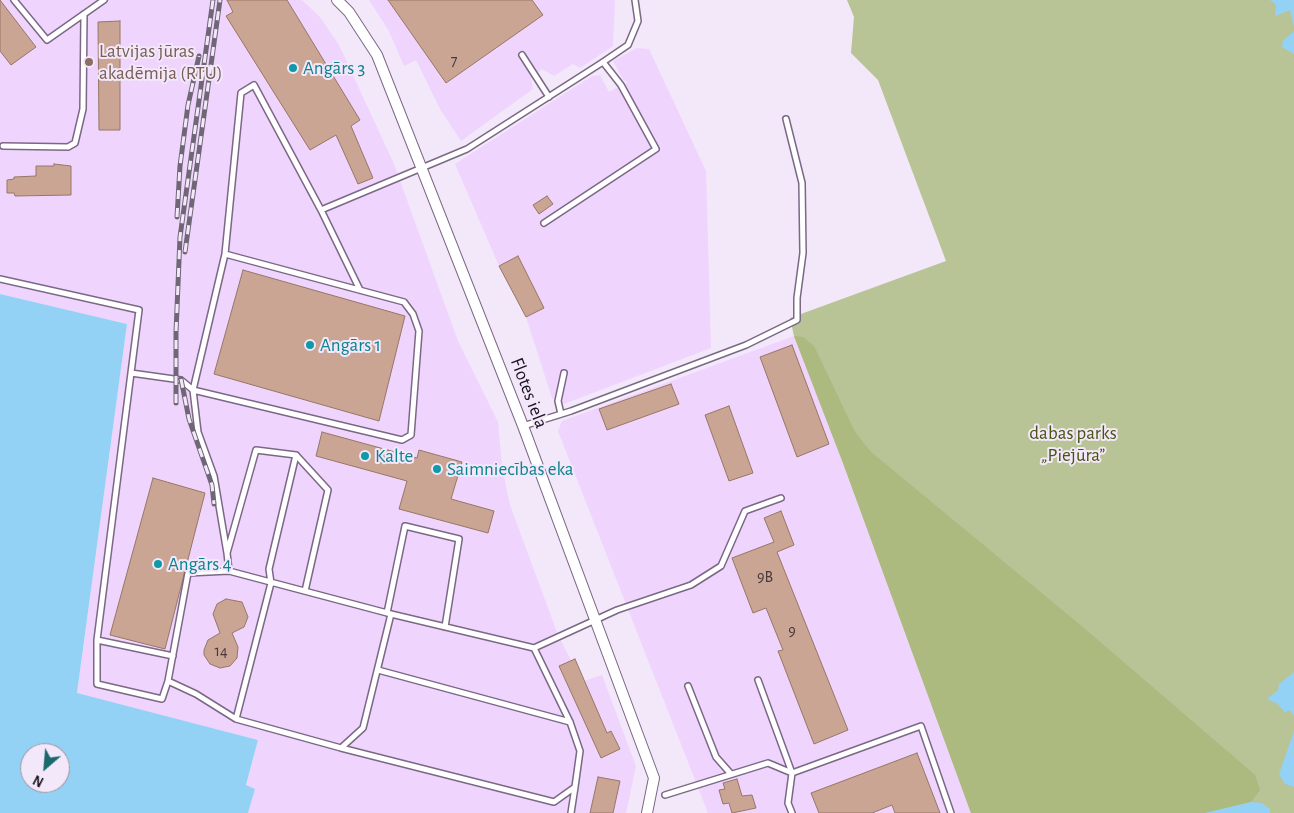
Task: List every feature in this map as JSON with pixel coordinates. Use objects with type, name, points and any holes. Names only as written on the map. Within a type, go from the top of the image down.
[{"type":"street","name":"Flotes iela","points":[[337,0],[349,12],[377,55],[523,426],[654,778],[647,813]]},
{"type":"lane","points":[[14,0],[47,40],[104,0]]},
{"type":"lane","points":[[321,210],[467,149],[603,62],[628,45],[638,21],[635,0]]},
{"type":"lane","points":[[3,146],[68,147],[75,143],[82,109],[84,14]]},
{"type":"lane","points":[[522,55],[549,97]]},
{"type":"lane","points":[[544,223],[656,149],[621,85],[603,62]]},
{"type":"lane","points":[[229,571],[214,476],[198,432],[193,390],[225,254],[240,93],[254,85],[321,210],[360,290]]},
{"type":"lane","points":[[523,426],[561,414],[746,345],[797,320],[797,298],[803,253],[802,183],[786,119]]},
{"type":"lane","points":[[131,373],[181,380],[193,390],[402,440],[411,435],[419,331],[414,314],[404,302],[225,254]]},
{"type":"lane","points":[[0,279],[138,310],[97,640],[98,684],[162,699],[168,681],[188,573],[229,571],[304,592],[534,648],[558,635],[596,621],[618,610],[691,585],[721,566],[745,511],[781,498]]},
{"type":"lane","points":[[561,414],[558,401],[564,373]]},
{"type":"lane","points":[[227,553],[256,450],[296,455],[328,490],[304,592]]},
{"type":"lane","points":[[236,719],[271,583],[269,570],[296,455]]},
{"type":"lane","points":[[341,748],[363,728],[378,670],[405,526],[459,539],[445,627]]},
{"type":"lane","points":[[97,640],[173,656]]},
{"type":"lane","points":[[534,648],[570,722],[580,751],[571,813]]},
{"type":"lane","points":[[378,670],[570,722]]},
{"type":"lane","points":[[758,680],[792,773],[788,803],[792,813]]},
{"type":"lane","points":[[168,681],[196,694],[236,719],[341,748],[554,802],[576,787]]},
{"type":"lane","points":[[688,686],[716,756],[731,774]]},
{"type":"lane","points":[[665,795],[768,763],[792,773],[921,726],[951,813]]},
{"type":"shaded area","points":[[0,0],[302,0],[320,17],[339,45],[394,164],[458,341],[498,422],[502,467],[510,505],[558,635],[571,660],[574,658],[584,681],[602,675],[636,766],[626,813],[248,813],[255,789],[246,786],[258,740],[77,694],[127,324],[0,294]]},
{"type":"shaded area","points":[[369,0],[615,0],[613,46],[580,68],[573,64],[554,76],[542,69],[531,78],[533,89],[461,141],[440,109],[416,60],[404,66],[389,31]]},
{"type":"shaded area","points":[[637,48],[649,49],[706,171],[711,348],[564,404],[552,398],[526,317],[499,266],[455,164],[592,76],[600,75],[609,92],[628,82],[623,80],[613,61]]},
{"type":"shaded area","points":[[794,336],[843,463],[971,813],[708,813],[558,431],[562,421]]},
{"type":"green space","name":"dabas parks „Piejūra”","points":[[847,0],[1294,0],[1294,813],[971,813],[843,463],[794,336],[790,318],[946,261],[878,80],[851,53],[854,17]]},
{"type":"green space","points":[[794,336],[803,337],[814,346],[855,432],[871,452],[1084,628],[1255,775],[1260,790],[1251,802],[1205,813],[971,813],[843,463]]},
{"type":"water","points":[[1270,0],[1294,0],[1294,27],[1290,10],[1275,16],[1276,5]]},
{"type":"water","points":[[1294,31],[1294,54],[1282,47],[1283,41]]},
{"type":"water","points":[[0,294],[127,324],[77,693],[258,740],[246,785],[255,789],[248,813],[0,813]]},
{"type":"water","points":[[1294,672],[1294,716],[1289,710],[1285,713],[1278,704],[1267,699],[1278,690],[1279,684]]},
{"type":"water","points":[[1294,731],[1294,787],[1285,784],[1279,774]]},
{"type":"water","points":[[1251,802],[1262,803],[1270,809],[1270,813],[1205,813]]},
{"type":"building","points":[[0,0],[36,47],[11,65],[0,51]]},
{"type":"building","name":"Angārs 3","points":[[227,0],[287,0],[360,120],[351,126],[373,178],[358,184],[336,135],[310,150],[226,16],[233,12]]},
{"type":"building","points":[[388,0],[532,0],[543,15],[446,83]]},
{"type":"building","points":[[120,21],[120,130],[99,130],[98,22]]},
{"type":"building","points":[[54,164],[71,166],[71,195],[15,196],[14,193],[7,193],[7,180],[14,179],[14,177],[36,176],[36,166],[54,166]]},
{"type":"building","points":[[547,196],[553,204],[539,214],[533,205]]},
{"type":"building","points":[[518,256],[544,308],[526,317],[499,266]]},
{"type":"building","name":"Angārs 1","points":[[243,270],[405,316],[379,421],[214,374]]},
{"type":"building","points":[[792,345],[829,444],[797,457],[760,357]]},
{"type":"building","points":[[671,384],[679,404],[607,430],[599,409]]},
{"type":"building","points":[[729,406],[753,473],[729,481],[705,415]]},
{"type":"building","points":[[322,432],[417,458],[419,450],[462,462],[451,499],[494,511],[488,533],[399,509],[407,481],[316,456]]},
{"type":"building","name":"Angārs 4","points":[[153,478],[205,493],[165,649],[110,635]]},
{"type":"building","points":[[781,511],[794,545],[777,552],[848,730],[814,744],[778,651],[783,650],[766,608],[753,613],[732,558],[774,542],[764,518]]},
{"type":"building","points":[[226,599],[242,602],[248,617],[244,627],[232,633],[238,647],[237,658],[230,666],[220,668],[210,664],[204,655],[204,650],[208,640],[220,633],[213,614],[217,604]]},
{"type":"building","points":[[575,659],[607,733],[611,731],[620,749],[601,758],[559,666]]},
{"type":"building","points":[[917,753],[940,813],[895,813],[892,805],[872,813],[819,813],[811,793]]},
{"type":"building","points":[[598,777],[620,781],[613,813],[590,813]]},
{"type":"building","points":[[737,779],[742,796],[752,795],[756,808],[732,813],[729,803],[723,804],[719,790],[725,789],[723,783]]},
{"type":"railway","points":[[176,403],[176,332],[180,237],[213,0]]},
{"type":"railway","points":[[185,252],[220,0]]},
{"type":"railway","points":[[177,217],[180,166],[188,105],[199,56]]},
{"type":"railway","points":[[181,379],[189,419],[212,485],[214,504]]},
{"type":"place","name":"Latvijas jūras akadēmija (RTU)","points":[[89,62]]},
{"type":"place","name":"Angārs 3","points":[[293,68]]},
{"type":"place","name":"Angārs 1","points":[[310,345]]},
{"type":"place","name":"Kalte","points":[[365,456]]},
{"type":"place","name":"Saimniecības eka","points":[[437,469]]},
{"type":"place","name":"Angārs 4","points":[[158,564]]}]
